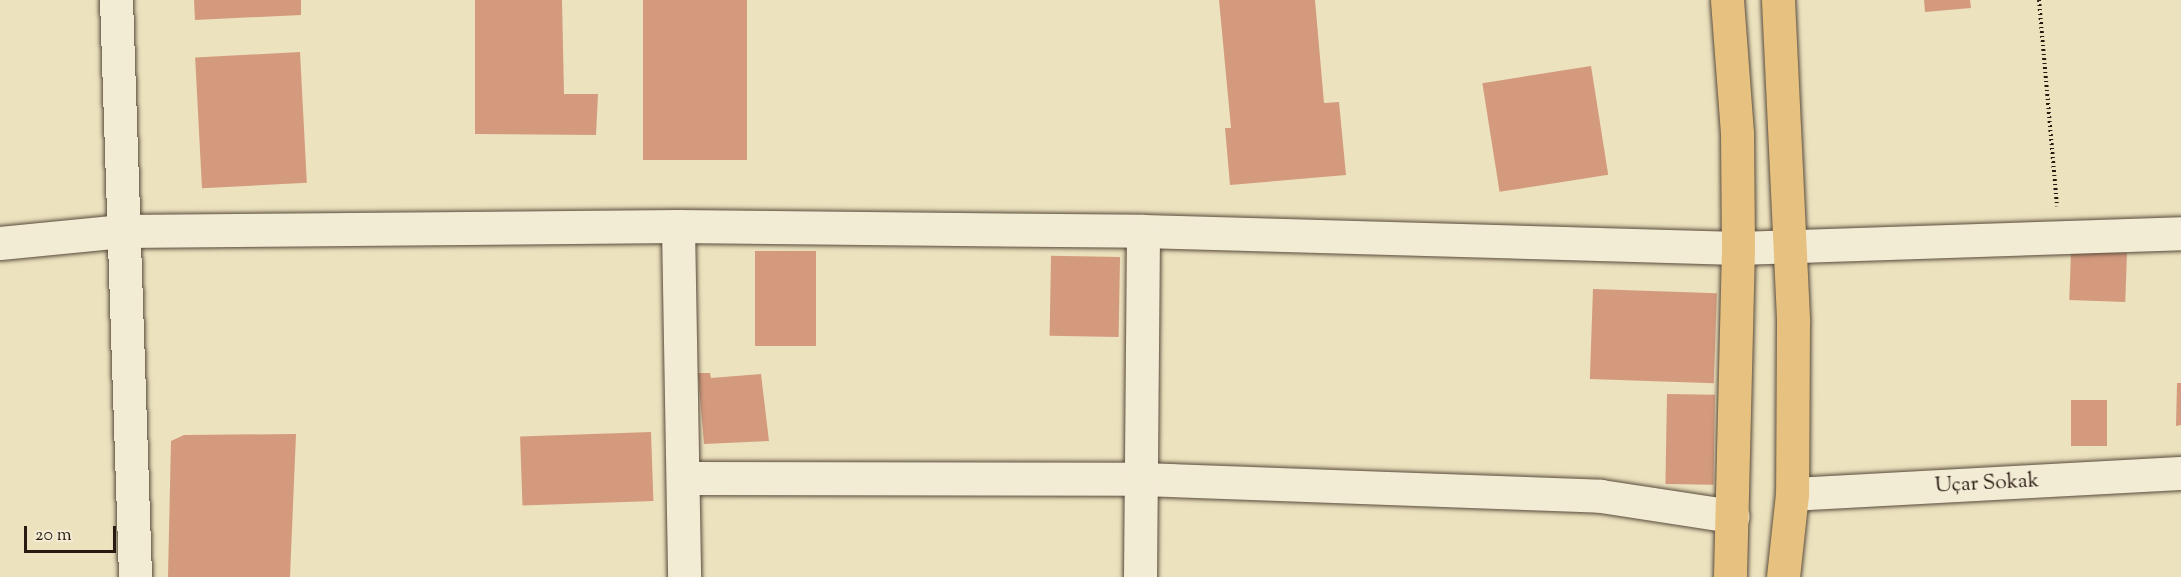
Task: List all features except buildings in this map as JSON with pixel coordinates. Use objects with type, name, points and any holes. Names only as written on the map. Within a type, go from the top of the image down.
[{"type":"main road","points":[[1727,0],[1737,133],[1738,248],[1730,577]]},
{"type":"main road","points":[[1778,0],[1790,244],[1792,494],[1783,577]]},
{"type":"street","points":[[116,0],[135,577]]},
{"type":"street","points":[[678,226],[684,577]]},
{"type":"street","points":[[0,243],[122,231],[678,226],[1143,231],[1738,248],[1790,244],[2181,233]]},
{"type":"street","points":[[1140,577],[1143,231]]},
{"type":"street","name":"Uçar Sokak","points":[[1792,494],[2181,473]]},
{"type":"street","points":[[683,478],[1141,479],[1601,496],[1732,516]]},
{"type":"path","points":[[2039,0],[2059,237]]}]
